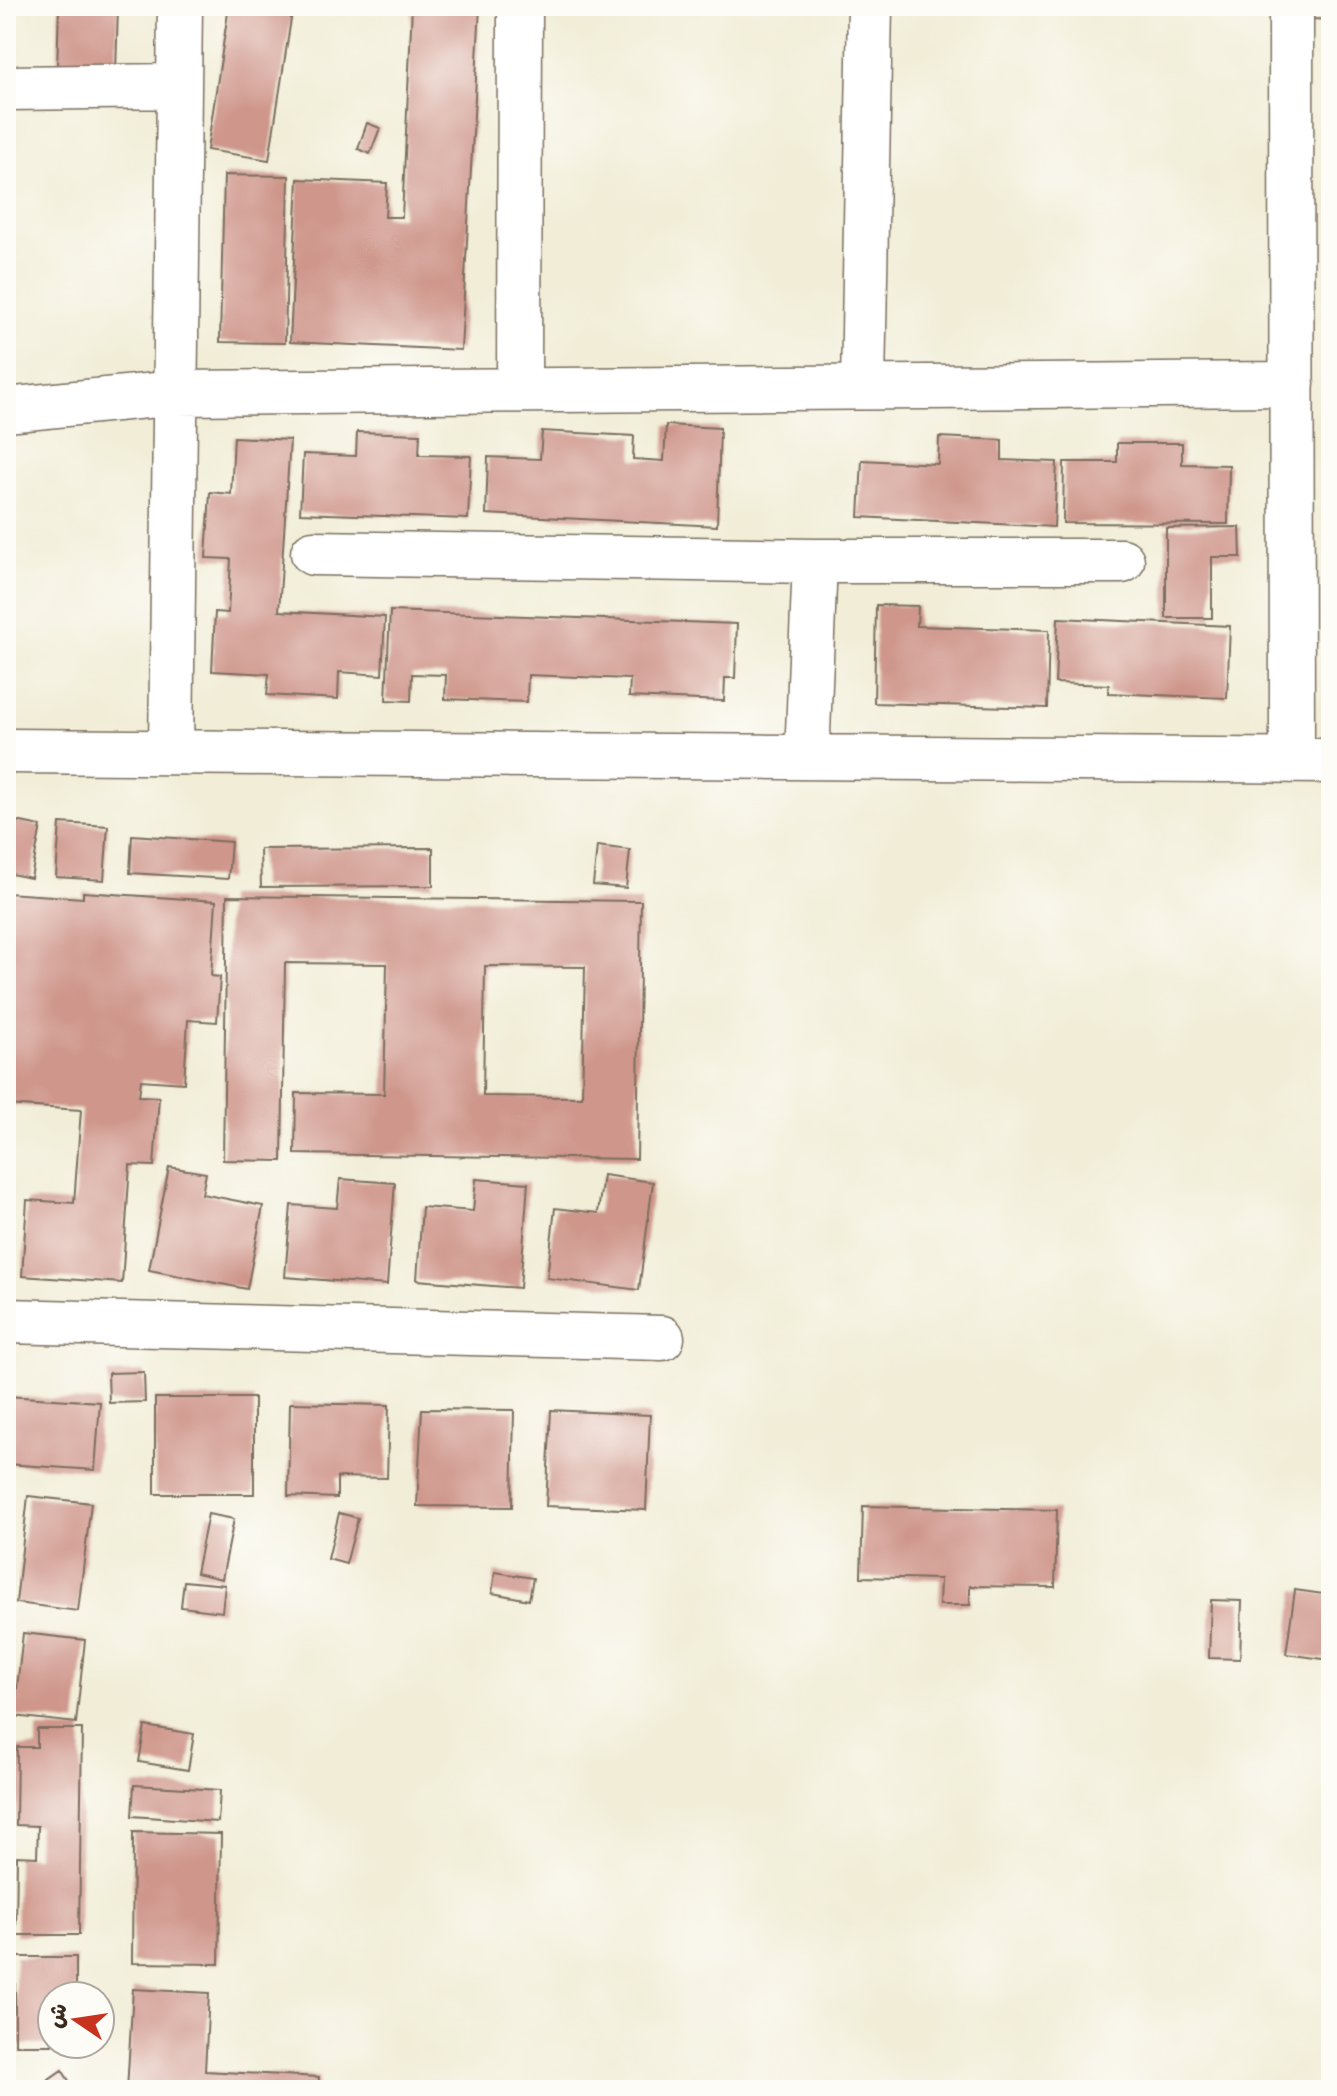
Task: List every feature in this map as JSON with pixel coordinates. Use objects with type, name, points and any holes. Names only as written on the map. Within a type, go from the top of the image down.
[{"type":"street","points":[[171,752],[180,6]]},
{"type":"street","points":[[519,390],[520,6]]},
{"type":"street","points":[[863,387],[870,6]]},
{"type":"street","points":[[6,751],[1312,761],[1292,384],[1291,6]]},
{"type":"street","points":[[6,88],[179,86]]},
{"type":"street","points":[[6,410],[176,393],[1292,384]]},
{"type":"street","points":[[313,553],[815,561],[1122,561]]},
{"type":"street","points":[[807,757],[815,561]]},
{"type":"street","points":[[6,1321],[662,1338]]},
{"type":"building","points":[[59,6],[118,6],[116,73],[57,71]]},
{"type":"building","points":[[229,6],[293,6],[269,160],[207,150]]},
{"type":"building","points":[[412,6],[480,6],[461,350],[290,342],[298,179],[387,183],[385,217],[402,217]]},
{"type":"building","points":[[1313,6],[1331,6],[1331,20],[1313,19]]},
{"type":"building","points":[[1327,43],[1331,43],[1331,75],[1329,75]]},
{"type":"building","points":[[367,123],[380,128],[370,154],[358,149]]},
{"type":"building","points":[[224,175],[289,176],[285,343],[220,342]]},
{"type":"building","points":[[1328,388],[1331,388],[1331,420],[1328,420]]},
{"type":"building","points":[[666,425],[720,428],[717,526],[486,514],[488,457],[540,459],[542,431],[634,436],[633,459],[664,461]]},
{"type":"building","points":[[357,432],[420,434],[419,455],[471,456],[468,519],[300,513],[303,454],[356,456]]},
{"type":"building","points":[[234,437],[290,440],[279,611],[385,617],[382,675],[339,672],[338,699],[267,695],[269,674],[212,671],[215,612],[228,613],[231,559],[206,558],[210,492],[231,494]]},
{"type":"building","points":[[939,437],[1002,440],[1002,460],[1057,462],[1054,527],[859,517],[862,460],[938,464]]},
{"type":"building","points":[[1117,443],[1182,443],[1182,464],[1229,465],[1228,524],[1063,523],[1064,462],[1117,462]]},
{"type":"building","points":[[1240,527],[1241,557],[1212,557],[1212,618],[1166,618],[1166,528]]},
{"type":"building","points":[[876,605],[918,606],[917,626],[1049,630],[1047,708],[874,703]]},
{"type":"building","points":[[390,611],[737,624],[735,678],[725,678],[724,701],[629,697],[630,679],[528,675],[527,702],[445,699],[446,675],[412,674],[411,701],[386,700]]},
{"type":"building","points":[[1058,618],[1230,626],[1227,698],[1108,693],[1109,685],[1055,683]]},
{"type":"building","points":[[6,819],[41,826],[31,878],[6,873]]},
{"type":"building","points":[[60,823],[108,826],[104,880],[56,877]]},
{"type":"building","points":[[132,835],[231,842],[228,879],[130,873]]},
{"type":"building","points":[[597,846],[630,850],[626,888],[593,885]]},
{"type":"building","points":[[433,848],[433,886],[261,887],[260,849]]},
{"type":"building","points":[[83,892],[216,901],[211,976],[220,977],[217,1022],[188,1020],[184,1083],[141,1080],[139,1096],[159,1097],[154,1166],[130,1165],[122,1283],[22,1276],[27,1200],[74,1203],[81,1110],[6,1105],[6,893],[83,898]]},
{"type":"building","points":[[227,896],[641,901],[637,1159],[295,1154],[296,1093],[384,1094],[387,964],[285,963],[282,1161],[223,1160]],"holes":[[[485,966],[585,967],[582,1097],[483,1096]]]},
{"type":"building","points":[[169,1167],[206,1173],[202,1194],[263,1206],[247,1289],[149,1270]]},
{"type":"building","points":[[603,1175],[653,1182],[639,1290],[547,1278],[555,1208],[598,1213]]},
{"type":"building","points":[[340,1179],[395,1183],[387,1285],[285,1277],[291,1205],[337,1208]]},
{"type":"building","points":[[476,1179],[528,1183],[520,1288],[417,1280],[422,1207],[473,1211]]},
{"type":"building","points":[[144,1372],[145,1402],[109,1403],[108,1373]]},
{"type":"building","points":[[6,1396],[100,1402],[95,1470],[6,1464]]},
{"type":"building","points":[[155,1398],[254,1398],[254,1494],[155,1494]]},
{"type":"building","points":[[290,1403],[389,1405],[387,1478],[337,1477],[337,1498],[288,1496]]},
{"type":"building","points":[[422,1409],[514,1410],[512,1507],[417,1506]]},
{"type":"building","points":[[551,1410],[650,1415],[646,1510],[546,1506]]},
{"type":"building","points":[[28,1496],[91,1503],[78,1611],[16,1603]]},
{"type":"building","points":[[863,1506],[1057,1510],[1055,1587],[970,1586],[970,1605],[939,1605],[940,1579],[861,1577]]},
{"type":"building","points":[[339,1513],[358,1518],[346,1564],[328,1559]]},
{"type":"building","points":[[208,1514],[234,1519],[222,1579],[196,1573]]},
{"type":"building","points":[[495,1572],[533,1578],[529,1600],[492,1593]]},
{"type":"building","points":[[184,1581],[225,1585],[222,1612],[181,1607]]},
{"type":"building","points":[[1295,1590],[1331,1595],[1331,1660],[1286,1654]]},
{"type":"building","points":[[1211,1600],[1242,1601],[1240,1659],[1209,1658]]},
{"type":"building","points":[[23,1633],[85,1640],[76,1723],[14,1716]]},
{"type":"building","points":[[145,1726],[194,1734],[188,1770],[139,1762]]},
{"type":"building","points":[[37,1729],[82,1729],[79,1935],[16,1935],[17,1856],[37,1857],[38,1826],[16,1825],[17,1747],[37,1747]]},
{"type":"building","points":[[134,1785],[220,1790],[218,1822],[132,1816]]},
{"type":"building","points":[[133,1832],[221,1834],[219,1964],[132,1963]]},
{"type":"building","points":[[15,1957],[76,1957],[76,1980],[36,1980],[36,2045],[15,2045]]},
{"type":"building","points":[[133,1989],[209,1993],[205,2071],[319,2077],[318,2090],[127,2090]]},
{"type":"building","points":[[62,2070],[75,2090],[33,2090]]}]
